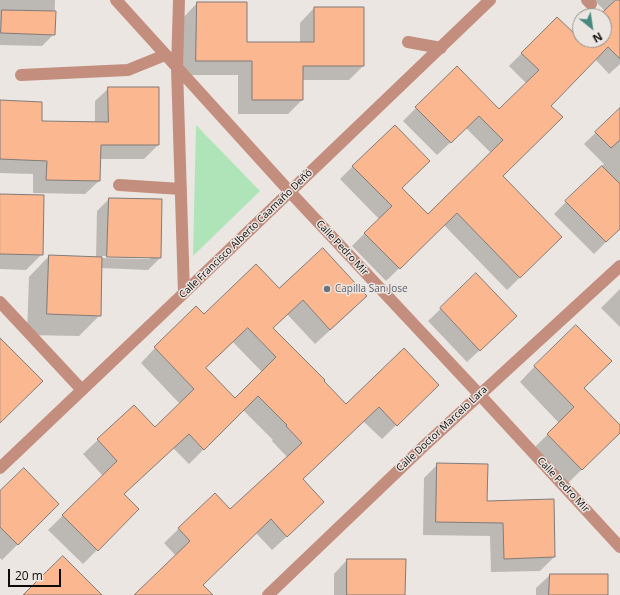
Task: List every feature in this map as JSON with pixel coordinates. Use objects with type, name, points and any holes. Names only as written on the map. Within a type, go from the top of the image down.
[{"type":"street","name":"Calle Pedro Mir","points":[[116,0],[290,192],[480,394],[620,547]]},
{"type":"street","points":[[179,0],[177,68],[184,294]]},
{"type":"street","name":"Calle Francisco Alberto Caamaño Deñó","points":[[0,468],[184,294],[490,0]]},
{"type":"street","points":[[408,42],[441,48]]},
{"type":"street","points":[[21,75],[128,70],[165,55]]},
{"type":"street","points":[[119,185],[181,189]]},
{"type":"street","name":"Calle Doctor Marcelo Lara","points":[[268,595],[480,394],[620,266]]},
{"type":"street","points":[[0,302],[82,390]]},
{"type":"green space","points":[[196,125],[260,191],[193,256]]},
{"type":"building","points":[[616,0],[620,0],[620,59],[609,48],[612,48],[612,8],[608,8]]},
{"type":"building","points":[[197,2],[247,2],[247,42],[314,42],[314,7],[364,7],[364,66],[303,66],[303,100],[252,100],[252,61],[196,61]]},
{"type":"building","points":[[2,10],[56,11],[55,35],[1,33]]},
{"type":"building","points":[[557,17],[572,31],[572,48],[607,48],[551,106],[563,117],[503,176],[562,237],[520,278],[457,213],[400,269],[364,233],[392,206],[352,166],[395,125],[430,161],[402,188],[428,214],[503,140],[479,116],[451,143],[415,107],[457,66],[499,109],[539,70],[521,53]]},
{"type":"building","points":[[108,87],[159,87],[159,145],[101,145],[100,181],[46,180],[47,161],[0,159],[0,100],[42,102],[42,121],[108,122]]},
{"type":"building","points":[[620,108],[620,140],[611,148],[595,132]]},
{"type":"building","points":[[602,166],[620,184],[620,229],[606,242],[565,201]]},
{"type":"building","points":[[0,194],[44,195],[43,255],[0,254]]},
{"type":"building","points":[[109,198],[162,199],[161,258],[107,257]]},
{"type":"building","points":[[323,248],[367,296],[330,330],[303,300],[273,328],[325,380],[324,381],[346,404],[404,348],[439,385],[397,426],[379,407],[303,479],[324,502],[287,537],[271,519],[203,585],[213,595],[134,595],[190,541],[178,528],[215,493],[230,509],[302,443],[286,426],[287,425],[258,396],[204,450],[189,434],[124,494],[139,509],[98,551],[62,515],[117,461],[97,439],[134,405],[155,427],[194,389],[154,347],[196,306],[204,314],[256,264],[279,288]],"holes":[[[248,328],[276,357],[235,398],[206,368]]]},
{"type":"building","points":[[49,255],[102,257],[101,316],[47,314]]},
{"type":"building","points":[[476,273],[517,316],[480,351],[440,308]]},
{"type":"building","points":[[576,325],[612,361],[584,388],[620,425],[620,433],[582,470],[547,434],[574,407],[534,366]]},
{"type":"building","points":[[0,338],[43,381],[0,423]]},
{"type":"building","points":[[437,463],[488,464],[487,501],[554,499],[555,557],[504,559],[503,523],[436,522]]},
{"type":"building","points":[[24,468],[59,504],[18,545],[0,527],[0,491]]},
{"type":"building","points":[[63,556],[102,595],[23,595],[46,572]]},
{"type":"building","points":[[347,559],[406,559],[405,595],[347,595]]},
{"type":"building","points":[[550,574],[608,574],[608,595],[549,595]]},
{"type":"place","name":"Capilla San Jose","points":[[327,289]]}]
